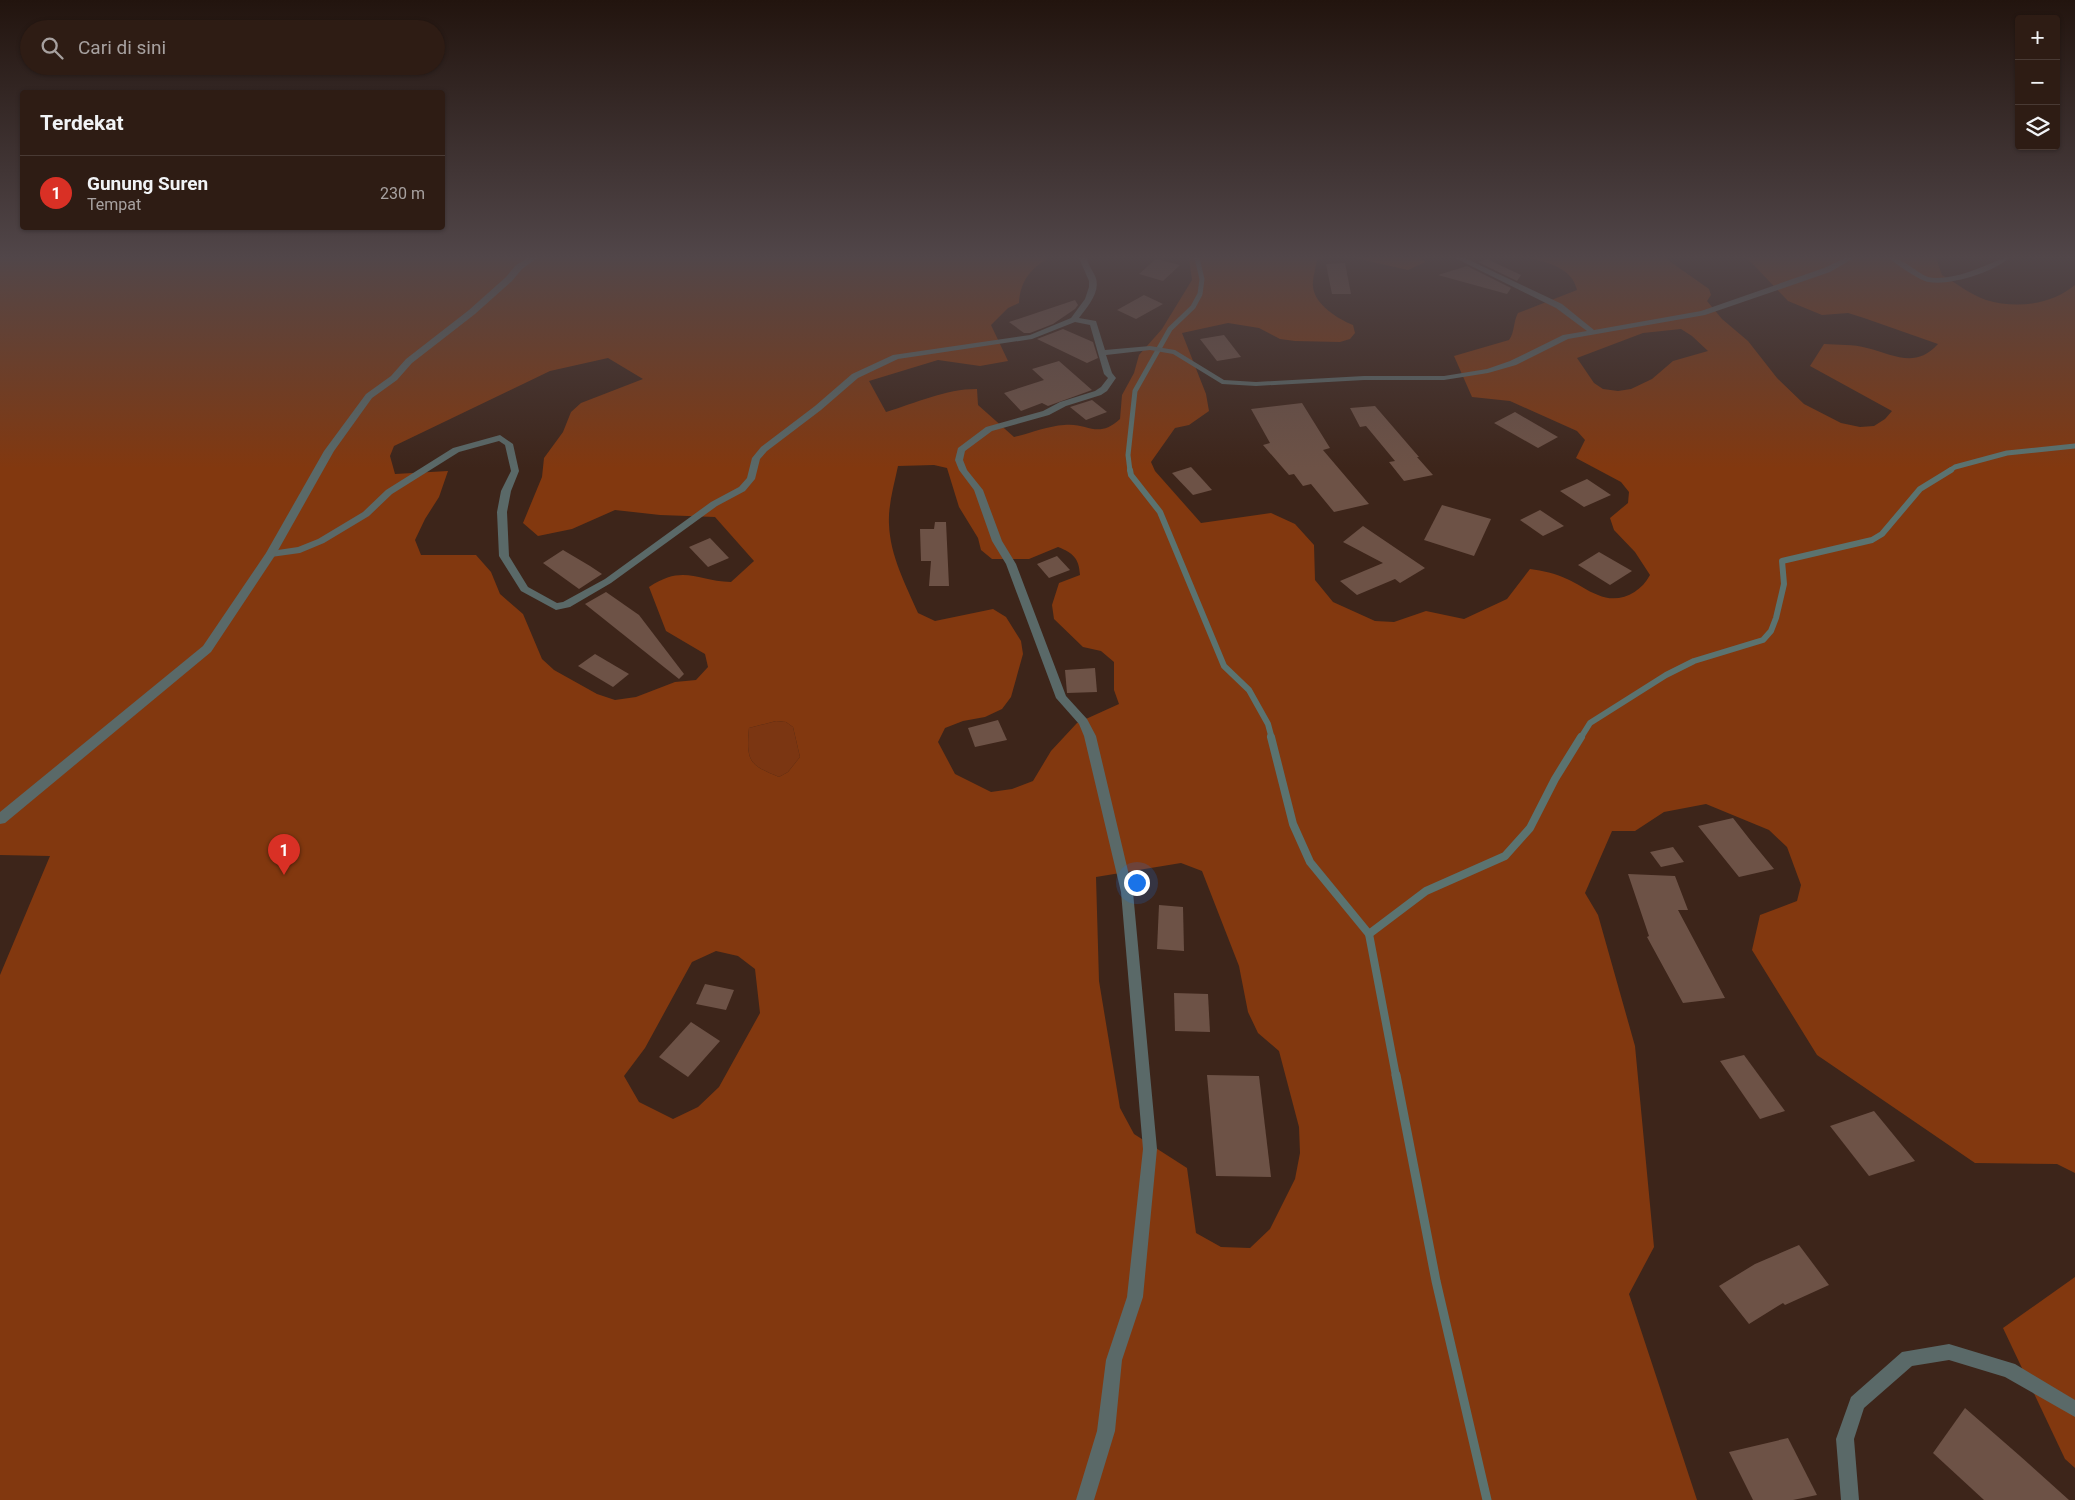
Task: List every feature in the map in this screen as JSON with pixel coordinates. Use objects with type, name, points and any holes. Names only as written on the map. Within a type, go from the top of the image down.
[{"type":"street","points":[[0,819],[198,658],[271,554],[329,451],[369,396],[394,378],[409,361],[451,328]]},
{"type":"lane","points":[[271,554],[300,550],[321,541],[366,514],[389,492],[456,450],[500,438],[509,444],[515,471],[506,491],[502,512],[504,556],[524,589],[556,607],[566,605],[608,581],[714,504],[742,489],[751,479],[756,458],[764,449],[818,408],[855,376],[896,358],[1039,336],[1056,328]]},
{"type":"lane","points":[[1085,1500],[1106,1431],[1114,1360],[1135,1297],[1150,1149],[1127,892],[1090,736],[1083,722],[1061,698],[1011,564],[997,541],[978,490],[963,470],[959,460],[961,450],[989,429],[1046,413],[1063,404],[1104,389],[1112,378],[1101,353],[1094,328]]},
{"type":"lane","points":[[1588,328],[1594,333]]},
{"type":"lane","points":[[1101,353],[1150,348],[1175,352],[1222,382],[1256,384],[1364,378],[1444,378],[1488,371],[1513,363],[1566,337],[1621,328]]},
{"type":"lane","points":[[1850,1500],[1845,1439],[1857,1403],[1908,1358],[1949,1352],[2009,1370],[2075,1409]]},
{"type":"shaded area","points":[[0,328],[992,328],[1008,361],[980,366],[938,360],[869,381],[886,412],[942,394],[977,389],[978,405],[1014,437],[1064,425],[1099,429],[1112,425],[1120,419],[1122,395],[1134,373],[1139,355],[1163,328],[1205,328],[1182,333],[1206,394],[1209,411],[1189,425],[1175,428],[1151,462],[1155,471],[1201,523],[1271,513],[1295,524],[1314,545],[1315,580],[1333,602],[1375,621],[1394,622],[1426,611],[1464,619],[1507,599],[1530,569],[1558,575],[1606,598],[1628,596],[1646,582],[1650,575],[1635,552],[1614,530],[1610,518],[1628,503],[1629,492],[1621,482],[1576,458],[1585,440],[1577,431],[1510,401],[1472,397],[1454,356],[1509,340],[1513,328],[1733,328],[1748,341],[1777,378],[1804,404],[1841,423],[1860,427],[1874,426],[1885,419],[1892,411],[1810,366],[1824,344],[1856,346],[1904,358],[1913,358],[1929,352],[1938,344],[1892,328],[2075,328],[2075,1173],[2057,1164],[1975,1163],[1817,1055],[1752,950],[1760,915],[1797,901],[1801,885],[1787,847],[1769,830],[1706,804],[1664,812],[1635,831],[1612,831],[1585,893],[1598,915],[1635,1046],[1654,1247],[1629,1294],[1697,1500],[0,1500],[0,975],[50,856],[0,855]],"holes":[[[1681,329],[1692,336],[1708,351],[1673,361],[1652,379],[1631,389],[1618,391],[1603,389],[1594,383],[1577,358],[1643,333]],[[608,358],[643,379],[581,403],[571,412],[563,432],[544,458],[542,477],[523,523],[538,536],[572,529],[615,510],[660,515],[715,517],[754,561],[731,582],[681,575],[661,580],[649,587],[666,631],[705,654],[708,667],[696,680],[675,682],[636,697],[615,700],[597,694],[554,670],[542,659],[523,614],[500,594],[491,572],[476,555],[421,555],[415,540],[425,519],[439,497],[448,471],[395,474],[390,456],[394,446],[550,371]],[[934,465],[947,468],[959,507],[978,538],[981,550],[992,559],[1029,559],[1058,547],[1071,554],[1077,560],[1080,575],[1059,583],[1052,605],[1054,619],[1083,647],[1101,651],[1114,662],[1114,690],[1119,704],[1077,723],[1051,751],[1033,781],[1012,789],[991,792],[955,774],[938,742],[945,728],[963,721],[985,717],[1002,709],[1011,697],[1023,654],[1021,641],[1006,617],[993,609],[935,621],[918,613],[899,570],[890,536],[889,510],[898,466]],[[776,721],[786,722],[793,727],[800,757],[788,772],[779,777],[756,765],[749,755],[748,748],[749,728]],[[1181,863],[1202,871],[1239,966],[1248,1012],[1258,1033],[1279,1051],[1299,1127],[1300,1153],[1295,1179],[1270,1229],[1250,1248],[1221,1247],[1196,1233],[1187,1168],[1134,1134],[1120,1108],[1099,981],[1096,877]],[[716,951],[738,956],[755,969],[760,1013],[719,1087],[698,1107],[673,1119],[639,1102],[624,1076],[645,1048],[692,962]]]},
{"type":"shaded area","points":[[1259,328],[1354,328],[1355,333],[1350,339],[1340,342],[1280,339]]},
{"type":"shaded area","points":[[776,721],[786,722],[793,727],[800,757],[788,772],[779,777],[756,765],[749,755],[748,748],[749,728]]},
{"type":"shaded area","points":[[2075,1277],[2075,1468],[2065,1459],[2003,1328]]},
{"type":"building","points":[[1017,328],[1043,328],[1030,333],[1024,333]]},
{"type":"building","points":[[1063,329],[1093,342],[1098,358],[1087,363],[1037,339]]},
{"type":"building","points":[[1224,335],[1241,357],[1217,361],[1200,339]]},
{"type":"building","points":[[1059,361],[1092,390],[1048,406],[1042,403],[1021,411],[1004,393],[1044,380],[1032,369]]},
{"type":"building","points":[[1092,400],[1107,412],[1086,420],[1070,407]]},
{"type":"building","points":[[1302,403],[1330,448],[1323,450],[1369,504],[1334,512],[1311,484],[1303,486],[1294,474],[1289,475],[1263,445],[1270,443],[1251,409]]},
{"type":"building","points":[[1375,406],[1433,475],[1404,481],[1389,462],[1395,461],[1366,426],[1360,427],[1350,408]]},
{"type":"building","points":[[1515,412],[1558,437],[1538,448],[1494,423]]},
{"type":"building","points":[[1191,467],[1212,490],[1193,495],[1172,473]]},
{"type":"building","points":[[1587,479],[1611,495],[1584,507],[1560,491]]},
{"type":"building","points":[[1442,505],[1491,519],[1474,556],[1424,540]]},
{"type":"building","points":[[1540,510],[1564,526],[1543,536],[1520,520]]},
{"type":"building","points":[[935,522],[946,522],[949,586],[929,586],[931,561],[921,561],[920,529],[934,529]]},
{"type":"building","points":[[1363,526],[1425,568],[1400,583],[1395,579],[1357,595],[1340,581],[1383,563],[1343,542]]},
{"type":"building","points":[[710,538],[729,558],[708,567],[689,547]]},
{"type":"building","points":[[563,550],[602,574],[579,589],[543,563]]},
{"type":"building","points":[[1599,552],[1632,571],[1610,585],[1578,565]]},
{"type":"building","points":[[1057,556],[1070,570],[1049,578],[1037,564]]},
{"type":"building","points":[[606,592],[639,615],[684,674],[679,679],[585,604]]},
{"type":"building","points":[[595,654],[629,674],[613,687],[578,666]]},
{"type":"building","points":[[1095,668],[1097,692],[1067,693],[1065,670]]},
{"type":"building","points":[[998,720],[1007,740],[975,747],[968,728]]},
{"type":"building","points":[[1733,818],[1774,869],[1739,877],[1698,826]]},
{"type":"building","points":[[1673,847],[1684,862],[1661,867],[1650,852]]},
{"type":"building","points":[[1628,874],[1675,876],[1688,910],[1678,910],[1725,998],[1683,1003],[1647,937],[1649,936]]},
{"type":"building","points":[[1159,905],[1183,907],[1184,951],[1157,949]]},
{"type":"building","points":[[705,984],[734,990],[726,1010],[696,1004]]},
{"type":"building","points":[[1174,993],[1208,994],[1210,1032],[1175,1031]]},
{"type":"building","points":[[691,1022],[720,1041],[688,1077],[659,1057]]},
{"type":"building","points":[[1744,1055],[1785,1111],[1760,1119],[1720,1061]]},
{"type":"building","points":[[1207,1075],[1259,1076],[1271,1177],[1216,1176]]},
{"type":"building","points":[[1874,1111],[1915,1161],[1869,1176],[1830,1126]]},
{"type":"building","points":[[1799,1245],[1829,1285],[1785,1305],[1783,1303],[1749,1324],[1719,1286],[1755,1264]]},
{"type":"building","points":[[1965,1408],[2069,1500],[1984,1500],[1933,1453]]},
{"type":"building","points":[[1788,1438],[1817,1495],[1793,1500],[1753,1500],[1729,1452]]},
{"type":"waterway","points":[[1130,471],[1128,455],[1135,391],[1171,328]]},
{"type":"waterway","points":[[1949,471],[1955,467],[2007,453],[2075,446]]},
{"type":"waterway","points":[[1130,470],[1131,475],[1160,512],[1224,666],[1249,690],[1268,724],[1272,739]]},
{"type":"waterway","points":[[1580,739],[1590,723],[1666,675],[1694,661],[1763,640],[1771,631],[1776,618],[1784,584],[1782,561],[1872,540],[1882,534],[1920,489],[1951,470]]},
{"type":"waterway","points":[[1271,737],[1293,824],[1310,862],[1369,934]]},
{"type":"waterway","points":[[1369,934],[1426,891],[1505,856],[1530,828],[1555,779],[1581,737]]},
{"type":"waterway","points":[[1369,934],[1396,1076]]},
{"type":"waterway","points":[[1396,1075],[1436,1281],[1487,1500]]},
{"type":"place","name":"Gunung Suren","points":[[284,875]]}]
